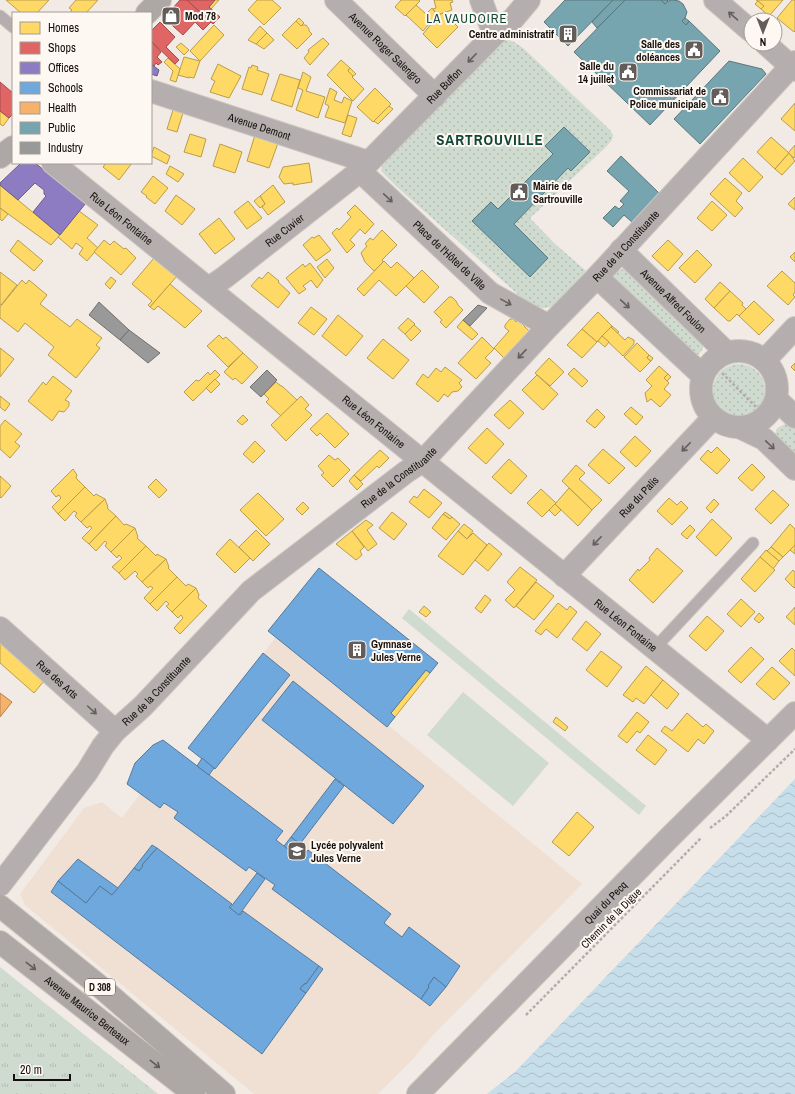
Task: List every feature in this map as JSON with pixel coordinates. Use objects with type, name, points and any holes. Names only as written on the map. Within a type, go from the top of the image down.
[{"type":"main road","points":[[148,12],[160,0]]},
{"type":"main road","points":[[0,158],[12,148]]},
{"type":"main road","name":"Avenue Maurice Berteaux","points":[[0,906],[97,984],[224,1094]]},
{"type":"main road","name":"Avenue Maurice Berteaux","points":[[0,920],[83,986],[198,1072]]},
{"type":"main road","name":"Avenue Maurice Berteaux","points":[[0,942],[194,1094]]},
{"type":"street","name":"Avenue Roger Salengro","points":[[336,0],[435,96]]},
{"type":"street","points":[[481,0],[490,24],[496,33]]},
{"type":"street","name":"Rue Buffon","points":[[364,166],[496,33],[513,19],[529,0]]},
{"type":"street","points":[[715,0],[743,24]]},
{"type":"street","points":[[776,52],[794,66]]},
{"type":"street","name":"Rue de la Constituante","points":[[0,885],[87,772],[103,746],[116,730],[143,706],[251,591],[406,472],[423,461],[794,66]]},
{"type":"street","name":"Avenue Demont","points":[[152,91],[364,166]]},
{"type":"street","name":"Rue Léon Fontaine","points":[[55,164],[768,740]]},
{"type":"street","name":"Rue Cuvier","points":[[208,288],[231,272],[364,166]]},
{"type":"street","name":"Place de l'Hôtel de Ville","points":[[364,166],[490,293],[549,326]]},
{"type":"street","name":"Avenue Alfred Foulon","points":[[621,250],[713,363]]},
{"type":"street","points":[[597,277],[713,363]]},
{"type":"street","points":[[765,360],[795,328]]},
{"type":"street","points":[[741,428],[753,425],[771,408],[777,387],[775,375],[765,360],[749,352],[737,350],[713,363],[700,386],[701,398],[706,409],[713,418],[721,423],[741,428],[764,439],[795,469]]},
{"type":"street","points":[[771,408],[795,417]]},
{"type":"street","name":"Rue du Palis","points":[[564,576],[713,418]]},
{"type":"street","name":"Rue des Arts","points":[[0,628],[116,730]]},
{"type":"street","name":"Quai du Pecq","points":[[418,1094],[795,713]]},
{"type":"lane","points":[[0,16],[12,26]]},
{"type":"lane","points":[[655,648],[753,543]]},
{"type":"path","points":[[713,363],[771,408]]},
{"type":"path","points":[[708,830],[726,816],[795,750]]},
{"type":"path","name":"Chemin de la Digue","points":[[526,1016],[703,835]]},
{"type":"shaded area","name":"Lycée polyvalent Jules Verne","points":[[276,637],[388,725],[582,884],[435,1033],[412,1060],[378,1094],[254,1094],[25,905],[20,894],[84,808],[102,802],[122,818],[140,794],[127,784],[135,763],[153,745],[163,740],[197,765],[202,758],[188,748]]},
{"type":"green space","points":[[509,40],[523,48],[610,130],[613,135],[612,140],[605,148],[530,218],[554,243],[586,271],[555,305],[548,308],[529,304],[397,187],[381,171],[382,166],[503,41]]},
{"type":"green space","points":[[627,267],[704,343],[702,350],[698,355],[696,356],[613,277],[618,271]]},
{"type":"green space","points":[[734,364],[744,364],[758,371],[765,385],[765,395],[758,409],[744,416],[734,416],[724,412],[717,405],[713,395],[713,385],[717,375],[724,368]]},
{"type":"green space","points":[[785,424],[795,427],[795,460],[774,437],[777,428]]},
{"type":"green space","points":[[409,609],[646,806],[639,815],[402,618]]},
{"type":"green space","points":[[463,692],[549,763],[513,806],[427,735]]},
{"type":"green space","points":[[0,967],[158,1094],[0,1094]]},
{"type":"water","points":[[795,779],[795,1094],[487,1094],[515,1072]]},
{"type":"building: Homes","points":[[6,0],[49,0],[38,12],[20,12]]},
{"type":"building: Homes","points":[[76,0],[98,0],[87,12],[70,12],[72,10],[69,8]]},
{"type":"building: Homes","points":[[215,0],[219,0],[211,9],[209,7]]},
{"type":"building: Homes","points":[[257,0],[272,0],[281,8],[264,25],[248,10]]},
{"type":"building: Homes","points":[[401,0],[420,1],[405,16],[395,7]]},
{"type":"building: Homes","points":[[434,0],[452,0],[453,2],[450,3],[452,10],[437,15],[433,9],[436,8]]},
{"type":"building: Homes","points":[[756,0],[783,0],[772,12],[764,12],[761,9],[764,6]]},
{"type":"building: Homes","points":[[792,0],[795,0],[794,32],[783,23],[782,12]]},
{"type":"building: Homes","points":[[758,1],[764,6],[761,9],[755,4]]},
{"type":"building: Homes","points":[[416,5],[426,14],[432,8],[437,15],[423,31],[406,15]]},
{"type":"building: Homes","points":[[444,13],[458,27],[437,48],[423,34],[437,15]]},
{"type":"building: Homes","points":[[299,18],[304,23],[301,26],[296,21]]},
{"type":"building: Homes","points":[[296,21],[301,26],[306,25],[312,34],[297,49],[282,35]]},
{"type":"building: Homes","points":[[214,25],[224,35],[200,61],[190,51]]},
{"type":"building: Homes","points":[[260,26],[267,33],[256,44],[248,40]]},
{"type":"building: Homes","points":[[267,33],[274,40],[264,49],[256,44]]},
{"type":"building: Homes","points":[[323,38],[329,44],[310,65],[304,58],[309,52],[308,50]]},
{"type":"building: Homes","points":[[181,43],[189,50],[184,55],[176,47]]},
{"type":"building: Homes","points":[[184,57],[200,61],[194,78],[178,75]]},
{"type":"building: Homes","points":[[168,58],[180,69],[176,82],[170,80],[173,71],[164,62]]},
{"type":"building: Homes","points":[[341,60],[350,68],[348,71],[353,76],[352,77],[364,89],[353,101],[327,75]]},
{"type":"building: Homes","points":[[218,64],[241,76],[229,98],[210,92],[215,81],[211,79]]},
{"type":"building: Homes","points":[[252,65],[258,67],[257,70],[269,74],[262,95],[242,89],[249,67],[251,68]]},
{"type":"building: Homes","points":[[350,68],[356,74],[353,76],[348,71]]},
{"type":"building: Homes","points":[[303,72],[311,77],[306,91],[325,97],[318,118],[296,110],[303,90],[298,88]]},
{"type":"building: Homes","points":[[280,74],[300,80],[292,107],[271,100]]},
{"type":"building: Homes","points":[[330,88],[337,92],[334,100],[342,103],[344,97],[352,101],[345,123],[325,117],[329,106],[325,104]]},
{"type":"building: Homes","points":[[375,88],[391,104],[373,122],[357,107]]},
{"type":"building: Homes","points":[[795,103],[795,131],[781,119]]},
{"type":"building: Homes","points":[[389,106],[393,109],[378,124],[374,121]]},
{"type":"building: Homes","points":[[173,110],[183,113],[177,132],[167,129]]},
{"type":"building: Homes","points":[[0,111],[9,118],[3,126],[0,124]]},
{"type":"building: Homes","points":[[348,115],[357,118],[351,137],[342,134]]},
{"type":"building: Homes","points":[[190,134],[206,139],[201,157],[184,152]]},
{"type":"building: Homes","points":[[255,135],[278,143],[269,168],[247,161]]},
{"type":"building: Homes","points":[[771,137],[789,153],[775,169],[757,152]]},
{"type":"building: Homes","points":[[220,144],[242,152],[235,173],[213,166]]},
{"type":"building: Homes","points":[[795,145],[795,157],[794,158],[788,153]]},
{"type":"building: Homes","points":[[154,147],[170,156],[167,164],[152,156]]},
{"type":"building: Homes","points":[[789,153],[795,161],[782,175],[775,169]]},
{"type":"building: Homes","points":[[743,158],[763,177],[749,192],[729,173]]},
{"type":"building: Homes","points":[[309,163],[312,182],[293,185],[293,183],[284,184],[279,177],[283,167]]},
{"type":"building: Homes","points":[[105,164],[131,164],[119,180],[103,167]]},
{"type":"building: Homes","points":[[170,166],[184,174],[178,182],[166,174]]},
{"type":"building: Homes","points":[[153,176],[168,188],[155,204],[141,192]]},
{"type":"building: Homes","points":[[725,178],[742,193],[736,201],[743,208],[735,217],[710,194]]},
{"type":"building: Homes","points":[[0,185],[60,235],[51,245],[0,208]]},
{"type":"building: Homes","points":[[273,185],[285,202],[268,215],[262,207],[265,204],[260,196]]},
{"type":"building: Homes","points":[[176,195],[195,209],[182,225],[165,211]]},
{"type":"building: Homes","points":[[260,196],[265,204],[260,208],[254,201]]},
{"type":"building: Homes","points":[[795,197],[795,210],[788,204]]},
{"type":"building: Homes","points":[[248,201],[262,218],[247,229],[234,212]]},
{"type":"building: Homes","points":[[712,201],[727,215],[712,231],[697,218]]},
{"type":"building: Homes","points":[[355,205],[374,224],[365,234],[360,229],[350,240],[355,245],[347,253],[332,233],[337,228],[339,230],[351,217],[347,213]]},
{"type":"building: Homes","points":[[0,208],[8,214],[2,221],[0,219]]},
{"type":"building: Homes","points":[[79,211],[98,225],[87,238],[98,248],[87,261],[79,254],[83,248],[76,243],[72,249],[58,237]]},
{"type":"building: Homes","points":[[219,218],[235,239],[215,254],[199,234]]},
{"type":"building: Homes","points":[[382,230],[397,245],[382,260],[383,262],[374,271],[365,262],[361,253],[367,246],[365,244],[370,238],[373,240]]},
{"type":"building: Homes","points":[[319,235],[331,250],[316,261],[303,245],[312,237],[314,238]]},
{"type":"building: Homes","points":[[18,240],[43,261],[34,271],[10,251]]},
{"type":"building: Homes","points":[[104,240],[110,245],[114,241],[124,249],[126,248],[136,258],[121,275],[94,252]]},
{"type":"building: Homes","points":[[668,240],[683,254],[668,271],[652,256]]},
{"type":"building: Homes","points":[[697,250],[712,265],[695,283],[679,268]]},
{"type":"building: Homes","points":[[795,252],[795,262],[790,257]]},
{"type":"building: Homes","points":[[154,258],[177,276],[150,307],[148,305],[152,301],[132,284]]},
{"type":"building: Homes","points":[[327,259],[334,268],[325,278],[317,267]]},
{"type":"building: Homes","points":[[384,261],[391,268],[397,262],[414,278],[396,296],[379,280],[364,296],[357,289]]},
{"type":"building: Homes","points":[[310,263],[323,280],[317,288],[311,280],[303,286],[306,289],[299,294],[286,278],[303,264],[305,267]]},
{"type":"building: Homes","points":[[422,270],[439,287],[424,303],[406,286]]},
{"type":"building: Homes","points":[[782,271],[795,283],[795,292],[793,295],[795,297],[788,305],[767,286]]},
{"type":"building: Homes","points":[[0,272],[17,285],[1,305],[0,304]]},
{"type":"building: Homes","points":[[268,272],[290,293],[278,308],[251,286],[259,277],[262,279]]},
{"type":"building: Homes","points":[[111,277],[116,281],[110,289],[105,284]]},
{"type":"building: Homes","points":[[22,280],[26,284],[29,280],[47,295],[40,304],[70,327],[77,319],[102,338],[96,345],[100,348],[76,378],[48,355],[54,347],[25,323],[18,332],[0,318],[0,307]]},
{"type":"building: Homes","points":[[720,282],[730,291],[714,308],[705,299]]},
{"type":"building: Homes","points":[[170,284],[202,311],[185,328],[158,306],[154,310],[150,307]]},
{"type":"building: Homes","points":[[730,291],[743,303],[742,305],[746,309],[739,316],[737,314],[730,321],[728,321],[714,308]]},
{"type":"building: Homes","points":[[449,297],[452,297],[463,310],[446,328],[440,322],[442,320],[434,312]]},
{"type":"building: Homes","points":[[754,301],[774,320],[759,335],[739,316]]},
{"type":"building: Homes","points":[[311,307],[327,319],[314,335],[298,323]]},
{"type":"building: Homes","points":[[598,312],[612,326],[597,342],[582,329]]},
{"type":"building: Homes","points":[[338,315],[363,336],[346,356],[322,336]]},
{"type":"building: Homes","points":[[408,318],[415,324],[405,334],[398,328]]},
{"type":"building: Homes","points":[[510,319],[513,319],[516,322],[518,320],[530,332],[505,359],[494,348],[509,331],[505,328],[505,325]]},
{"type":"building: Homes","points":[[463,320],[478,334],[472,340],[457,327]]},
{"type":"building: Homes","points":[[414,325],[421,331],[411,341],[405,334]]},
{"type":"building: Homes","points":[[612,326],[619,332],[617,333],[611,327]]},
{"type":"building: Homes","points":[[611,327],[625,340],[628,337],[634,340],[634,344],[623,356],[602,336]]},
{"type":"building: Homes","points":[[582,329],[597,342],[582,358],[567,345]]},
{"type":"building: Homes","points":[[219,335],[223,339],[226,337],[243,353],[228,367],[207,346]]},
{"type":"building: Homes","points":[[602,336],[609,342],[605,347],[598,341]]},
{"type":"building: Homes","points":[[482,337],[494,349],[485,358],[491,363],[476,379],[458,363]]},
{"type":"building: Homes","points":[[383,339],[409,360],[393,379],[367,358]]},
{"type":"building: Homes","points":[[637,343],[649,355],[647,358],[651,361],[640,372],[624,357]]},
{"type":"building: Homes","points":[[0,348],[14,359],[0,377]]},
{"type":"building: Homes","points":[[243,353],[258,367],[242,384],[235,378],[233,380],[224,372]]},
{"type":"building: Homes","points":[[649,355],[653,358],[651,361],[647,358]]},
{"type":"building: Homes","points":[[549,358],[564,372],[550,386],[535,373]]},
{"type":"building: Homes","points":[[795,363],[795,371],[791,367]]},
{"type":"building: Homes","points":[[659,366],[668,374],[664,378],[669,383],[664,389],[671,395],[660,407],[651,399],[647,402],[645,393],[652,386],[646,380]]},
{"type":"building: Homes","points":[[445,367],[462,380],[459,383],[462,387],[458,391],[452,392],[448,397],[444,394],[438,402],[416,384],[423,374],[428,378],[436,368],[441,372]]},
{"type":"building: Homes","points":[[574,368],[588,381],[582,387],[568,374]]},
{"type":"building: Homes","points":[[215,370],[220,375],[193,401],[184,392],[196,380],[199,381],[208,372],[210,375]]},
{"type":"building: Homes","points":[[668,374],[671,377],[667,381],[664,378]]},
{"type":"building: Homes","points":[[537,375],[558,394],[543,410],[522,390]]},
{"type":"building: Homes","points":[[53,376],[72,391],[65,400],[69,402],[69,406],[64,412],[59,411],[52,421],[28,401],[43,382],[46,385]]},
{"type":"building: Homes","points":[[215,379],[220,384],[211,393],[206,388]]},
{"type":"building: Homes","points":[[276,382],[297,400],[281,416],[266,402],[269,399],[264,394]]},
{"type":"building: Homes","points":[[0,396],[10,404],[5,411],[0,407]]},
{"type":"building: Homes","points":[[301,396],[309,405],[305,409],[312,415],[286,441],[271,425]]},
{"type":"building: Homes","points":[[510,400],[524,413],[509,429],[494,415]]},
{"type":"building: Homes","points":[[631,407],[643,417],[636,425],[624,414]]},
{"type":"building: Homes","points":[[597,409],[605,417],[595,428],[586,421]]},
{"type":"building: Homes","points":[[327,413],[349,434],[335,448],[320,433],[317,436],[310,429]]},
{"type":"building: Homes","points":[[243,415],[248,420],[242,425],[237,421]]},
{"type":"building: Homes","points":[[5,420],[22,434],[15,442],[20,446],[10,458],[0,449],[0,426]]},
{"type":"building: Homes","points":[[487,428],[504,444],[486,464],[468,448]]},
{"type":"building: Homes","points":[[635,436],[651,451],[636,467],[620,452]]},
{"type":"building: Homes","points":[[255,441],[265,451],[253,463],[243,454]]},
{"type":"building: Homes","points":[[717,447],[730,460],[717,474],[700,459],[708,450],[711,453]]},
{"type":"building: Homes","points":[[603,449],[625,468],[609,484],[588,465]]},
{"type":"building: Homes","points":[[380,450],[389,458],[379,468],[377,466],[361,481],[354,475]]},
{"type":"building: Homes","points":[[329,455],[335,460],[338,458],[350,470],[333,487],[321,475],[324,473],[318,466]]},
{"type":"building: Homes","points":[[509,459],[527,476],[511,494],[492,477]]},
{"type":"building: Homes","points":[[752,464],[765,477],[752,491],[738,478]]},
{"type":"building: Homes","points":[[576,465],[585,473],[579,479],[602,500],[592,510],[562,481]]},
{"type":"building: Homes","points":[[73,469],[77,475],[76,478],[85,487],[58,514],[52,507],[61,498],[59,495],[56,497],[51,491]]},
{"type":"building: Homes","points":[[354,475],[363,484],[357,490],[349,481]]},
{"type":"building: Homes","points":[[0,476],[11,486],[1,498],[0,497]]},
{"type":"building: Homes","points":[[156,479],[167,490],[159,498],[148,487]]},
{"type":"building: Homes","points":[[85,487],[94,496],[96,494],[105,499],[81,522],[75,516],[77,513],[74,511],[65,521],[58,514]]},
{"type":"building: Homes","points":[[569,488],[592,510],[578,526],[555,504]]},
{"type":"building: Homes","points":[[424,489],[442,503],[429,518],[409,502],[414,496],[417,498]]},
{"type":"building: Homes","points":[[541,489],[556,503],[542,517],[527,503]]},
{"type":"building: Homes","points":[[773,490],[789,505],[771,524],[755,509]]},
{"type":"building: Homes","points":[[258,493],[284,519],[266,536],[240,510]]},
{"type":"building: Homes","points":[[669,498],[677,505],[681,501],[688,508],[672,525],[657,511]]},
{"type":"building: Homes","points":[[105,499],[107,508],[116,516],[89,544],[82,538],[92,528],[90,526],[87,528],[81,522]]},
{"type":"building: Homes","points":[[714,499],[719,504],[711,513],[706,508]]},
{"type":"building: Homes","points":[[303,502],[309,508],[302,515],[296,509]]},
{"type":"building: Homes","points":[[555,504],[561,510],[555,516],[549,510]]},
{"type":"building: Homes","points":[[392,512],[407,524],[394,540],[379,528]]},
{"type":"building: Homes","points":[[445,512],[452,517],[450,519],[443,514]]},
{"type":"building: Homes","points":[[443,514],[450,519],[452,517],[460,524],[446,540],[432,528]]},
{"type":"building: Homes","points":[[116,516],[124,525],[126,524],[135,528],[111,552],[105,546],[107,543],[105,541],[96,551],[89,544]]},
{"type":"building: Homes","points":[[712,519],[732,538],[716,556],[696,537]]},
{"type":"building: Homes","points":[[366,520],[373,525],[367,530],[377,544],[368,551],[352,531]]},
{"type":"building: Homes","points":[[464,524],[473,531],[467,539],[458,531]]},
{"type":"building: Homes","points":[[790,524],[795,529],[795,545],[783,557],[771,547]]},
{"type":"building: Homes","points":[[690,525],[695,530],[687,539],[681,534]]},
{"type":"building: Homes","points":[[135,528],[137,538],[146,546],[119,573],[112,567],[122,558],[119,555],[117,558],[111,552]]},
{"type":"building: Homes","points":[[256,530],[270,544],[253,561],[239,547]]},
{"type":"building: Homes","points":[[352,531],[364,547],[360,551],[362,555],[356,560],[336,544]]},
{"type":"building: Homes","points":[[458,531],[467,539],[473,533],[487,545],[463,575],[438,556]]},
{"type":"building: Homes","points":[[230,539],[250,558],[235,573],[216,554]]},
{"type":"building: Homes","points":[[489,543],[502,554],[488,571],[475,560]]},
{"type":"building: Homes","points":[[795,545],[795,554],[790,550]]},
{"type":"building: Homes","points":[[146,546],[156,556],[157,554],[166,559],[142,582],[136,576],[138,574],[135,571],[125,580],[119,573]]},
{"type":"building: Homes","points":[[771,547],[783,557],[779,561],[767,551]]},
{"type":"building: Homes","points":[[657,548],[683,571],[653,603],[629,580],[638,569],[639,571],[650,560],[649,558]]},
{"type":"building: Homes","points":[[766,550],[779,561],[773,569],[760,557]]},
{"type":"building: Homes","points":[[760,557],[775,570],[755,592],[741,579]]},
{"type":"building: Homes","points":[[166,559],[168,568],[177,577],[150,604],[144,598],[153,588],[150,586],[148,588],[142,582]]},
{"type":"building: Homes","points":[[520,567],[537,580],[514,608],[505,600],[515,590],[507,582]]},
{"type":"building: Homes","points":[[793,570],[795,572],[794,588],[785,579]]},
{"type":"building: Homes","points":[[177,577],[186,586],[188,584],[196,588],[172,612],[166,606],[169,604],[166,601],[157,611],[150,604]]},
{"type":"building: Homes","points":[[536,582],[554,596],[534,620],[516,606]]},
{"type":"building: Homes","points":[[196,588],[199,595],[198,598],[207,606],[180,634],[174,628],[183,618],[181,615],[178,618],[172,612]]},
{"type":"building: Homes","points":[[485,595],[491,600],[481,613],[475,608]]},
{"type":"building: Homes","points":[[741,599],[755,612],[741,627],[727,614]]},
{"type":"building: Homes","points":[[558,603],[567,610],[570,606],[577,612],[557,638],[546,629],[541,635],[535,631]]},
{"type":"building: Homes","points":[[424,606],[431,612],[426,617],[419,612]]},
{"type":"building: Homes","points":[[795,607],[795,625],[786,617]]},
{"type":"building: Homes","points":[[759,613],[764,618],[759,623],[754,619]]},
{"type":"building: Homes","points":[[707,616],[724,631],[706,651],[689,636]]},
{"type":"building: Homes","points":[[586,621],[601,634],[587,651],[572,639]]},
{"type":"building: Homes","points":[[0,643],[44,681],[34,693],[0,663]]},
{"type":"building: Homes","points":[[751,647],[764,659],[741,683],[728,671]]},
{"type":"building: Homes","points":[[792,648],[795,651],[795,676],[779,661]]},
{"type":"building: Homes","points":[[601,651],[622,667],[607,687],[586,670]]},
{"type":"building: Homes","points":[[646,666],[663,680],[644,704],[636,698],[633,702],[623,695]]},
{"type":"building: Homes","points":[[772,667],[790,683],[774,700],[756,684]]},
{"type":"building: Homes","points":[[426,670],[430,673],[395,717],[391,713]]},
{"type":"building: Homes","points":[[663,680],[679,694],[667,709],[651,695]]},
{"type":"building: Homes","points":[[637,712],[649,722],[640,733],[637,731],[627,743],[618,736]]},
{"type":"building: Homes","points":[[687,713],[703,727],[706,724],[714,731],[704,744],[698,739],[688,752],[661,731],[665,726],[672,731]]},
{"type":"building: Homes","points":[[556,717],[568,727],[565,731],[553,722]]},
{"type":"building: Homes","points":[[648,735],[667,750],[655,765],[636,750]]},
{"type":"building: Homes","points":[[577,812],[594,827],[569,856],[552,842]]},
{"type":"building: Shops","points":[[180,0],[187,0],[211,22],[203,30],[195,22],[183,35],[164,18]]},
{"type":"building: Shops","points":[[187,0],[215,0],[209,7],[220,17],[213,24]]},
{"type":"building: Shops","points":[[160,22],[175,37],[166,47],[179,60],[175,64],[152,42],[152,30]]},
{"type":"building: Shops","points":[[152,42],[161,52],[157,57],[162,62],[158,65],[156,63],[154,66],[152,65]]},
{"type":"building: Shops","points":[[0,82],[12,92],[12,115],[9,118],[0,111]]},
{"type":"building: Offices","points":[[152,65],[159,70],[157,76],[152,74]]},
{"type":"building: Offices","points":[[20,164],[36,164],[86,203],[60,235],[33,212],[46,196],[44,194],[44,190],[35,183],[18,200],[0,185],[0,183]]},
{"type":"building: Schools","name":"Gymnase Jules Verne","points":[[319,568],[438,663],[430,673],[426,670],[391,713],[395,717],[387,727],[268,631]]},
{"type":"building: Schools","points":[[263,653],[290,675],[215,769],[188,748]]},
{"type":"building: Schools","points":[[293,681],[424,786],[393,824],[262,720]]},
{"type":"building: Schools","points":[[163,740],[283,831],[276,840],[301,859],[308,850],[391,914],[384,923],[402,937],[409,927],[460,966],[446,987],[434,977],[421,999],[272,889],[275,885],[249,867],[246,871],[174,818],[178,812],[164,803],[160,808],[127,784],[135,763],[153,745]]},
{"type":"building: Schools","points":[[202,758],[214,768],[209,775],[197,766]]},
{"type":"building: Schools","points":[[335,779],[344,786],[300,844],[291,837]]},
{"type":"building: Schools","points":[[291,837],[300,844],[293,853],[284,846]]},
{"type":"building: Schools","points":[[152,845],[157,848],[142,865],[143,866],[139,871],[134,868]]},
{"type":"building: Schools","points":[[157,848],[232,904],[229,907],[240,915],[243,911],[319,966],[306,984],[304,984],[300,989],[306,993],[262,1054],[51,892],[58,881],[86,903],[100,886],[112,895],[134,868],[139,871],[143,866],[142,865]]},
{"type":"building: Schools","points":[[78,859],[118,888],[112,895],[100,886],[86,903],[58,881]]},
{"type":"building: Schools","points":[[257,873],[265,879],[239,915],[230,908]]},
{"type":"building: Schools","points":[[319,966],[323,969],[306,993],[300,989],[304,984],[306,984]]},
{"type":"building: Schools","points":[[434,977],[446,987],[430,1006],[421,999]]},
{"type":"building: Health","points":[[0,693],[12,702],[0,717]]},
{"type":"building: Public","name":"Centre administratif","points":[[565,0],[613,0],[568,46],[544,22]]},
{"type":"building: Public","points":[[613,0],[625,0],[597,28],[592,22]]},
{"type":"building: Public","points":[[625,0],[661,0],[665,4],[672,0],[679,1],[683,4],[687,12],[682,21],[686,25],[689,21],[720,51],[650,125],[574,52]]},
{"type":"building: Public","points":[[661,0],[667,0],[668,1],[665,4]]},
{"type":"building: Public","points":[[685,18],[689,21],[686,25],[682,21]]},
{"type":"building: Public","name":"Commissariat de Police municipale","points":[[729,61],[762,69],[766,74],[700,144],[674,119]]},
{"type":"building: Public","points":[[564,127],[590,152],[571,171],[568,168],[514,224],[548,258],[530,277],[472,221],[491,202],[498,209],[553,154],[545,146]]},
{"type":"building: Public","points":[[621,156],[660,194],[633,223],[624,215],[613,227],[603,218],[615,206],[619,209],[624,204],[620,201],[629,191],[607,171]]},
{"type":"building: Industry","points":[[99,302],[129,330],[120,340],[89,315]]},
{"type":"building: Industry","points":[[478,305],[487,308],[470,326],[463,320]]},
{"type":"building: Industry","points":[[129,330],[160,353],[148,363],[120,340]]},
{"type":"building: Industry","points":[[267,370],[277,380],[261,397],[250,387]]},
{"type":"place","name":"Mod 78","points":[[171,16]]},
{"type":"place","name":"Centre administratif","points":[[568,34]]},
{"type":"place","name":"Salle des doléances","points":[[694,50]]},
{"type":"place","name":"Salle du 14 juillet","points":[[628,72]]},
{"type":"place","name":"Commissariat de Police municipale","points":[[720,97]]},
{"type":"place","name":"Mairie de Sartrouville","points":[[519,192]]},
{"type":"place","name":"Gymnase Jules Verne","points":[[357,650]]},
{"type":"place","name":"Lycée polyvalent Jules Verne","points":[[297,851]]},
{"type":"district","name":"LA VAUDOIRE","points":[[467,18]]},
{"type":"district","name":"SARTROUVILLE","points":[[490,139]]}]
